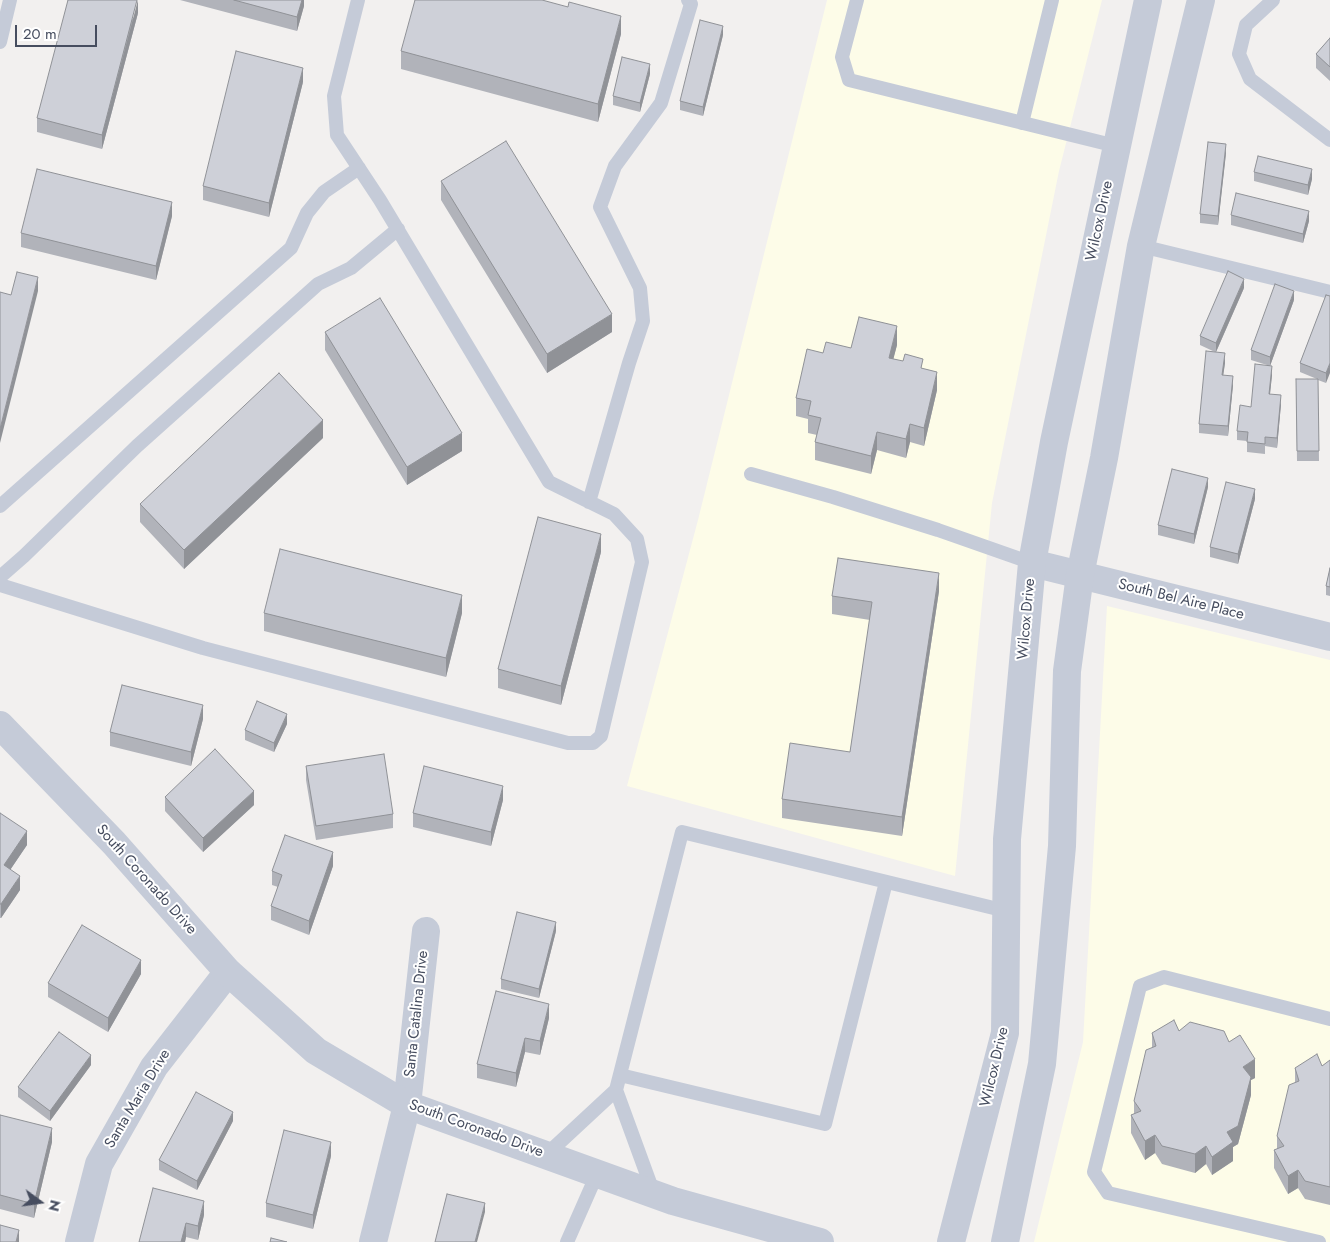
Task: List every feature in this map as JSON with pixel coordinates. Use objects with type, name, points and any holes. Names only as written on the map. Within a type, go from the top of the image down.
[{"type":"street","name":"Wilcox Drive","points":[[951,1242],[1005,1033],[1007,839],[1032,563],[1054,442],[1148,0]]},
{"type":"street","points":[[1005,1242],[1042,1064],[1062,846],[1067,671],[1080,575],[1104,458],[1141,246],[1201,0]]},
{"type":"street","name":"South Bel Aire Place","points":[[1032,563],[1330,637]]},
{"type":"street","name":"South Coronado Drive","points":[[0,725],[114,843],[228,972],[316,1051],[407,1105],[654,1194],[820,1242]]},
{"type":"street","name":"Santa Catalina Drive","points":[[373,1242],[407,1105],[426,931]]},
{"type":"street","name":"Santa Maria Drive","points":[[78,1242],[98,1164],[154,1067],[228,972]]},
{"type":"lane","points":[[0,42],[10,0]]},
{"type":"lane","points":[[0,585],[203,648],[568,743],[593,743],[600,736],[642,562],[637,538],[614,514],[549,482],[398,230],[337,135],[334,96],[358,0]]},
{"type":"lane","points":[[589,502],[643,321],[640,288],[600,206],[615,166],[661,103],[691,4],[688,0]]},
{"type":"lane","points":[[857,0],[842,57],[850,80],[1116,146]]},
{"type":"lane","points":[[1022,123],[1052,0]]},
{"type":"lane","points":[[1273,0],[1246,25],[1239,54],[1250,79],[1330,140]]},
{"type":"lane","points":[[0,506],[291,248],[307,213],[324,192],[359,168]]},
{"type":"lane","points":[[0,577],[137,446],[318,284],[351,268],[398,230]]},
{"type":"lane","points":[[1141,246],[1330,292]]},
{"type":"lane","points":[[751,474],[938,530],[1032,563]]},
{"type":"lane","points":[[546,1155],[616,1090],[682,832],[1006,911]]},
{"type":"lane","points":[[620,1075],[825,1124],[886,882]]},
{"type":"lane","points":[[1319,1242],[1108,1193],[1094,1172],[1140,986],[1164,977],[1330,1018]]},
{"type":"lane","points":[[616,1090],[654,1194]]},
{"type":"lane","points":[[567,1242],[597,1174]]},
{"type":"shaded area","points":[[827,0],[1102,0],[1059,171],[992,503],[955,876],[627,786],[698,520]]},
{"type":"shaded area","points":[[1107,606],[1330,660],[1330,1242],[1034,1242],[1083,1042]]},
{"type":"building","points":[[68,0],[137,0],[102,135],[37,118]]},
{"type":"building","points":[[234,0],[302,0],[297,17]]},
{"type":"building","points":[[415,0],[542,0],[568,7],[569,2],[621,16],[598,104],[401,51]]},
{"type":"building","points":[[700,20],[723,26],[703,107],[680,101]]},
{"type":"building","points":[[1330,38],[1330,67],[1316,54]]},
{"type":"building","points":[[236,51],[303,68],[269,203],[203,186]]},
{"type":"building","points":[[622,57],[650,64],[640,103],[613,96]]},
{"type":"building","points":[[506,141],[612,314],[547,354],[441,181]]},
{"type":"building","points":[[1208,142],[1226,144],[1218,216],[1200,214]]},
{"type":"building","points":[[1258,156],[1312,169],[1308,185],[1254,172]]},
{"type":"building","points":[[37,169],[172,202],[156,266],[21,233]]},
{"type":"building","points":[[1236,193],[1309,211],[1303,234],[1231,215]]},
{"type":"building","points":[[1228,271],[1244,279],[1216,343],[1200,336]]},
{"type":"building","points":[[17,272],[38,277],[0,429],[0,292],[11,295]]},
{"type":"building","points":[[1275,284],[1294,291],[1270,357],[1251,350]]},
{"type":"building","points":[[1326,295],[1330,296],[1330,363],[1326,373],[1300,363]]},
{"type":"building","points":[[380,298],[462,433],[407,467],[325,332]]},
{"type":"building","points":[[859,317],[897,326],[889,358],[903,361],[905,354],[923,359],[921,368],[937,372],[924,428],[910,424],[906,439],[877,432],[871,456],[815,442],[821,418],[808,415],[811,401],[796,398],[807,349],[823,353],[826,342],[851,348]]},
{"type":"building","points":[[1206,351],[1225,353],[1222,375],[1233,376],[1228,426],[1199,424]]},
{"type":"building","points":[[1255,364],[1272,366],[1269,394],[1281,395],[1277,438],[1265,437],[1265,444],[1247,442],[1248,432],[1237,431],[1240,405],[1251,407]]},
{"type":"building","points":[[279,373],[323,420],[184,550],[140,504]]},
{"type":"building","points":[[1296,379],[1318,379],[1319,451],[1297,451]]},
{"type":"building","points":[[1172,469],[1208,478],[1194,534],[1158,525]]},
{"type":"building","points":[[1226,482],[1255,489],[1238,554],[1210,547]]},
{"type":"building","points":[[538,517],[601,534],[561,686],[498,669]]},
{"type":"building","points":[[280,549],[462,595],[446,658],[264,613]]},
{"type":"building","points":[[838,558],[939,573],[902,817],[782,799],[790,743],[850,752],[872,602],[832,596]]},
{"type":"building","points":[[1330,568],[1330,587],[1326,586]]},
{"type":"building","points":[[122,685],[203,705],[191,752],[110,732]]},
{"type":"building","points":[[257,701],[287,714],[274,743],[245,730]]},
{"type":"building","points":[[215,749],[254,791],[203,838],[165,797]]},
{"type":"building","points":[[384,754],[393,814],[316,826],[306,766]]},
{"type":"building","points":[[424,766],[503,786],[491,832],[413,813]]},
{"type":"building","points":[[0,813],[27,831],[4,865],[20,876],[1,904],[0,904]]},
{"type":"building","points":[[285,835],[333,852],[309,921],[271,906],[282,875],[272,871]]},
{"type":"building","points":[[517,912],[556,922],[539,989],[501,979]]},
{"type":"building","points":[[82,925],[141,960],[108,1018],[48,983]]},
{"type":"building","points":[[496,991],[549,1004],[540,1041],[525,1038],[516,1073],[477,1064]]},
{"type":"building","points":[[1174,1020],[1179,1031],[1190,1022],[1224,1031],[1229,1042],[1240,1035],[1255,1059],[1243,1067],[1251,1077],[1238,1126],[1227,1132],[1233,1142],[1212,1157],[1206,1146],[1195,1154],[1162,1146],[1155,1135],[1145,1141],[1131,1115],[1141,1111],[1134,1101],[1146,1050],[1156,1046],[1152,1033]]},
{"type":"building","points":[[59,1032],[91,1055],[50,1111],[18,1087]]},
{"type":"building","points":[[1317,1054],[1322,1066],[1330,1060],[1330,1187],[1305,1181],[1298,1170],[1288,1176],[1274,1150],[1284,1146],[1277,1136],[1289,1085],[1299,1081],[1295,1068]]},
{"type":"building","points":[[196,1092],[233,1112],[197,1181],[159,1160]]},
{"type":"building","points":[[0,1115],[52,1128],[34,1204],[0,1195]]},
{"type":"building","points":[[284,1130],[331,1142],[313,1215],[266,1203]]},
{"type":"building","points":[[153,1188],[204,1201],[198,1226],[186,1223],[181,1242],[139,1242]]},
{"type":"building","points":[[447,1194],[485,1203],[475,1242],[435,1242]]},
{"type":"building","points":[[0,1225],[19,1230],[16,1242],[0,1242]]},
{"type":"building","points":[[271,1238],[287,1242],[270,1242]]}]
